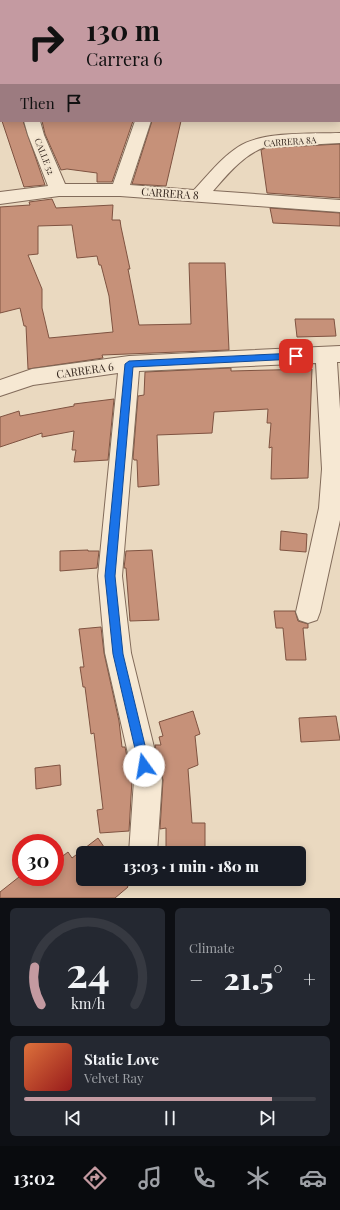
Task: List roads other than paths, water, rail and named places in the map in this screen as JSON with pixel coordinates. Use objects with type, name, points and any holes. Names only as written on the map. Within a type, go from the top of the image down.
[{"type":"street","name":"CALLE 52","points":[[32,122],[36,135],[59,190]]},
{"type":"street","points":[[120,190],[143,122]]},
{"type":"street","name":"CARRERA 8A","points":[[199,194],[242,151],[252,145],[263,142],[340,138]]},
{"type":"street","name":"CARRERA 8","points":[[0,198],[59,190],[120,190],[199,194],[340,206]]},
{"type":"street","points":[[308,612],[331,508],[333,469],[333,354]]},
{"type":"street","name":"CARRERA 6","points":[[0,388],[32,377],[129,364],[333,354]]},
{"type":"street","points":[[129,364],[110,576],[118,654],[148,780],[143,846]]}]
